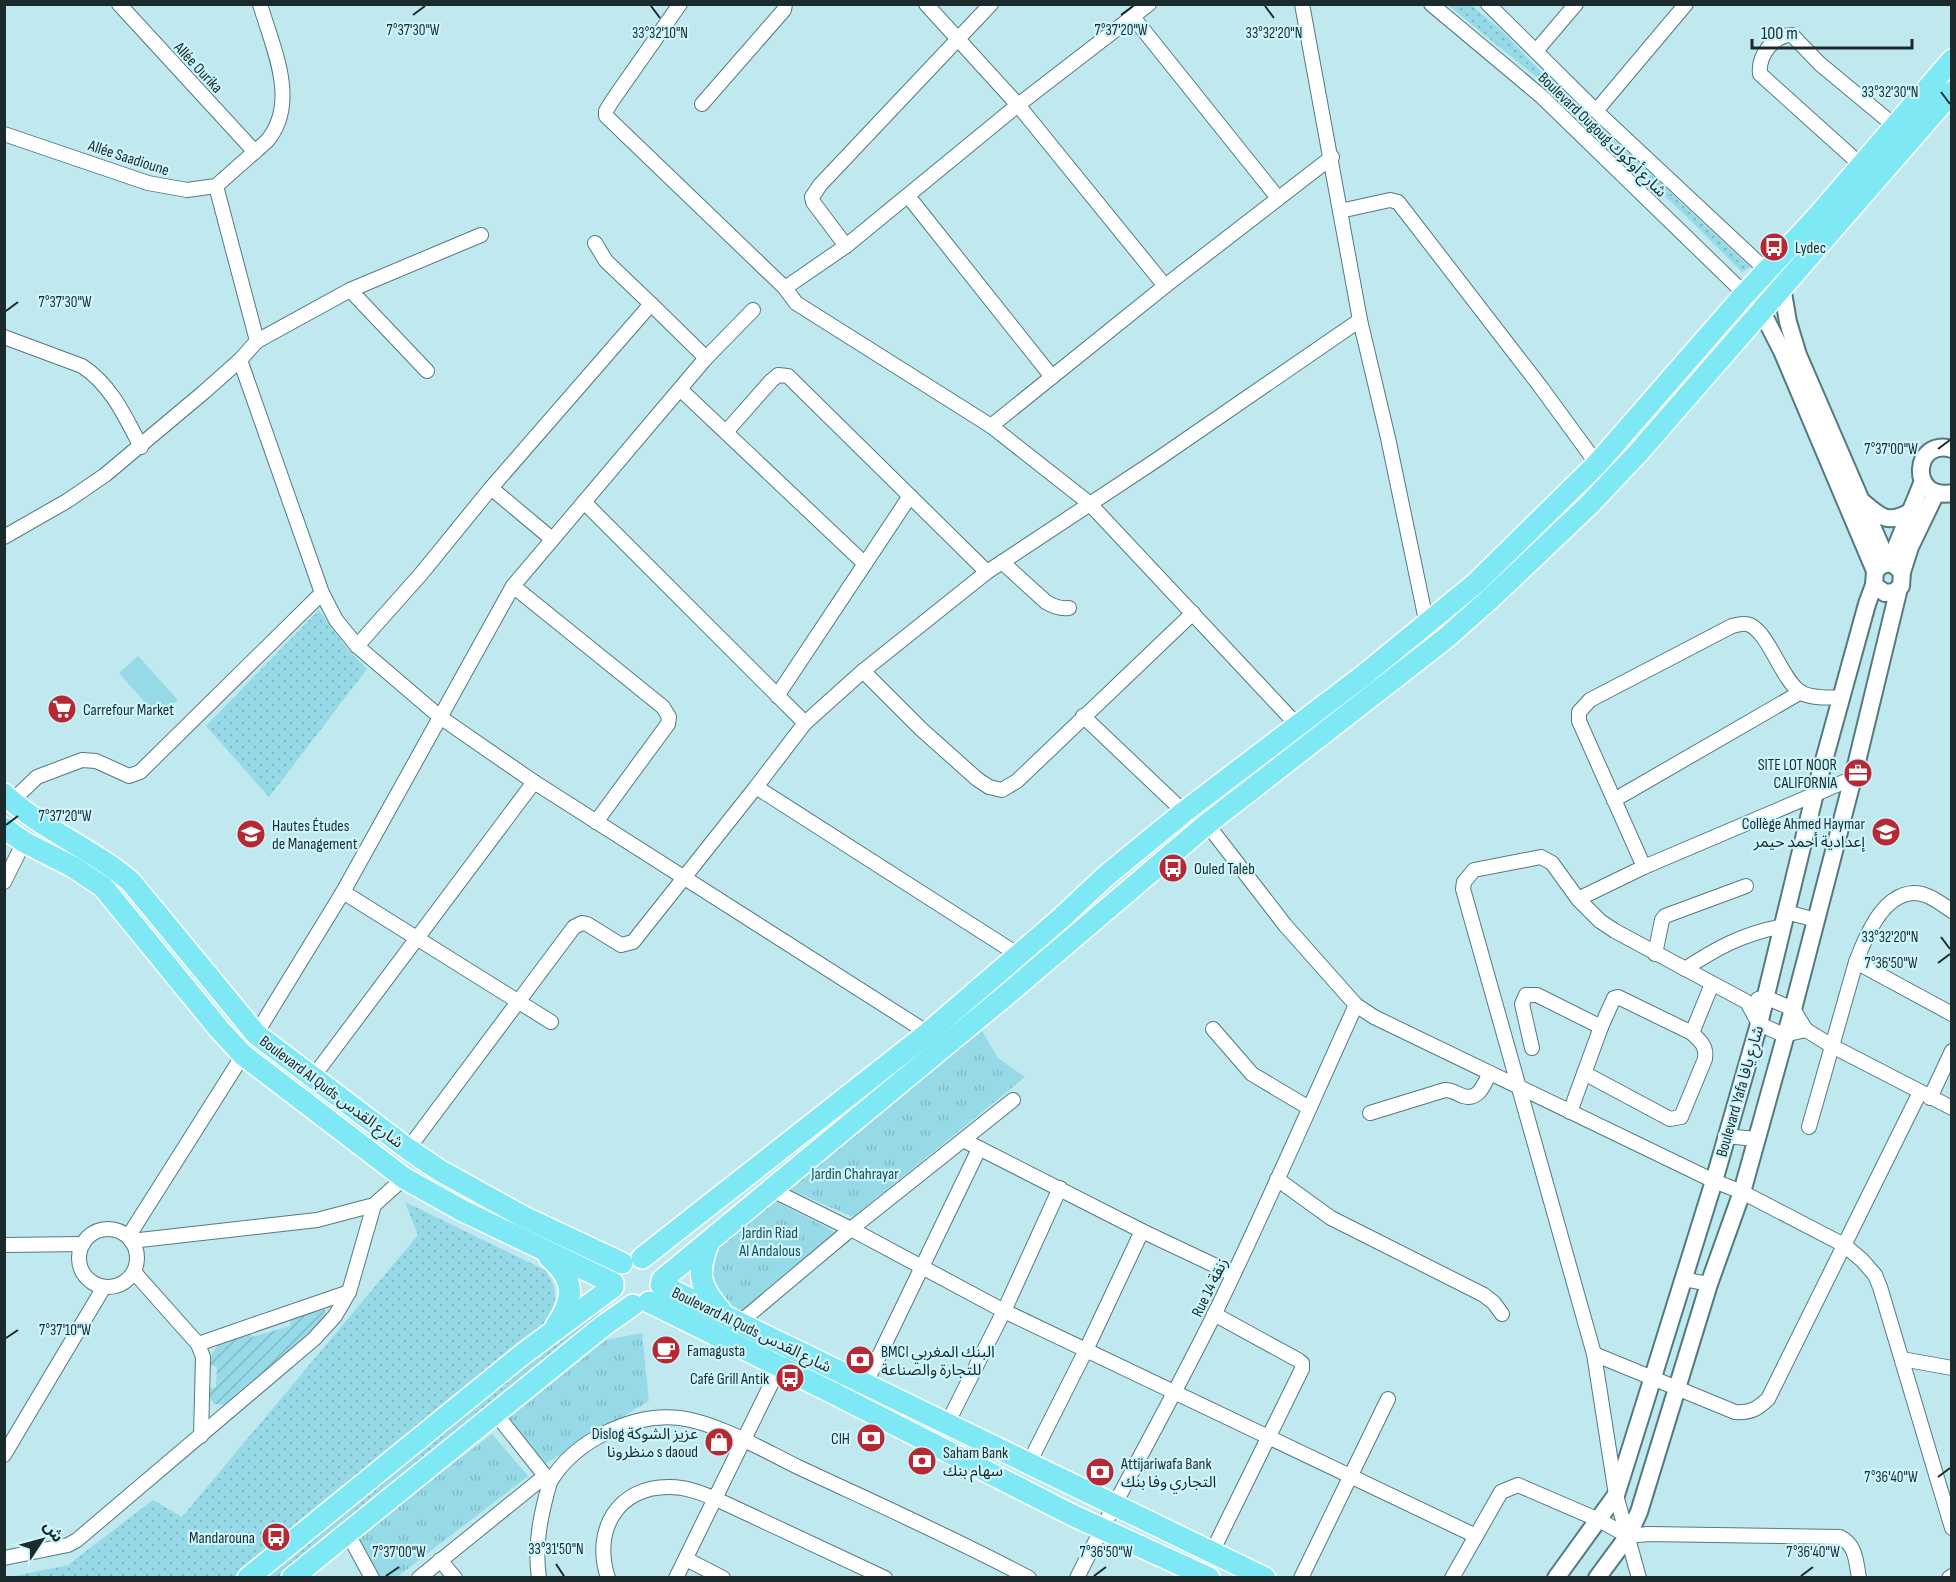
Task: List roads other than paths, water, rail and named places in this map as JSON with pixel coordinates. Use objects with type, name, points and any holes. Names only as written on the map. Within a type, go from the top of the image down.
[{"type":"main road","points":[[651,1293],[620,1299],[613,1285],[615,1272],[928,1033],[1107,875],[1184,812],[1427,625],[1514,547],[1597,464],[1745,294],[1896,127],[1952,60]]},
{"type":"main road","points":[[292,1578],[603,1326],[651,1293],[770,1189],[1005,996],[1207,824],[1429,652],[1491,598],[1590,504],[1673,414],[1952,92]]},
{"type":"main road","name":"Boulevard Al Quds شارع القدس","points":[[8,798],[36,820],[114,867],[131,882],[256,1034],[408,1149],[476,1192],[632,1260]]},
{"type":"main road","name":"Boulevard Al Quds شارع القدس","points":[[4,828],[24,842],[73,867],[103,887],[138,926],[219,1029],[243,1055],[404,1178],[460,1210],[613,1285]]},
{"type":"main road","points":[[710,1240],[702,1260],[700,1275],[704,1290],[731,1318]]},
{"type":"main road","points":[[535,1245],[561,1268],[570,1288],[566,1312],[553,1332]]},
{"type":"main road","points":[[632,1260],[654,1264],[651,1293]]},
{"type":"main road","points":[[248,1578],[402,1450],[613,1285]]},
{"type":"main road","name":"Boulevard Al Quds شارع القدس","points":[[651,1293],[731,1318],[1265,1578]]},
{"type":"main road","name":"Boulevard Al Quds شارع القدس","points":[[651,1293],[779,1368],[1072,1515],[1209,1578]]},
{"type":"street","name":"Allée Ourika","points":[[118,4],[255,152]]},
{"type":"street","points":[[257,341],[216,186],[255,152],[274,132],[280,120],[283,103],[280,76],[260,4]]},
{"type":"street","points":[[680,4],[612,101],[606,111],[606,116],[785,288],[796,303],[991,426],[1089,503],[1298,726]]},
{"type":"street","points":[[702,104],[784,10],[785,4]]},
{"type":"street","points":[[926,4],[1018,105],[1165,286]]},
{"type":"street","points":[[846,246],[813,202],[812,197],[820,185],[991,4]]},
{"type":"street","points":[[785,288],[846,246],[1018,105],[1149,4]]},
{"type":"street","points":[[1302,4],[1360,320],[1388,438],[1427,625]]},
{"type":"street","name":"Boulevard Ougoug شارع أوكوك","points":[[1431,4],[1541,96],[1745,294]]},
{"type":"street","name":"Boulevard Ougoug شارع أوكوك","points":[[1488,4],[1596,111],[1767,271]]},
{"type":"street","points":[[1536,51],[1576,4]]},
{"type":"street","points":[[1596,111],[1686,4]]},
{"type":"street","points":[[1133,17],[1278,198]]},
{"type":"street","points":[[1861,165],[1760,74],[1761,59],[1768,48],[1785,35],[1792,35],[1820,64],[1896,127]]},
{"type":"street","name":"Allée Saadioune","points":[[4,134],[148,183],[187,190],[216,186]]},
{"type":"street","points":[[991,426],[1165,286],[1332,158]]},
{"type":"street","points":[[908,196],[1052,377]]},
{"type":"street","points":[[1340,211],[1390,200],[1398,202],[1597,464]]},
{"type":"street","points":[[4,537],[67,501],[105,475],[141,447],[240,360],[257,341],[350,291],[481,235]]},
{"type":"street","points":[[595,243],[606,261],[706,358]]},
{"type":"street","points":[[1767,271],[1782,287],[1788,322],[1798,355],[1862,501],[1888,574]]},
{"type":"street","points":[[350,291],[427,371]]},
{"type":"street","points":[[1745,294],[1761,310],[1782,351],[1888,574]]},
{"type":"street","points":[[357,646],[651,304]]},
{"type":"street","points":[[256,1034],[343,891],[513,586],[706,358],[753,310]]},
{"type":"street","points":[[408,1149],[574,927],[582,923],[587,924],[621,945],[630,944],[805,723],[863,671],[987,572],[1181,444],[1360,320]]},
{"type":"street","points":[[4,337],[82,366],[92,372],[108,387],[141,447]]},
{"type":"street","points":[[240,360],[322,593],[336,620],[357,646],[440,717],[534,782],[928,1033]]},
{"type":"street","points":[[726,432],[771,381],[778,375],[788,376],[987,572]]},
{"type":"street","points":[[681,390],[865,564]]},
{"type":"street","name":"Boulevard Yafa شارع يافا","points":[[1597,1578],[1628,1536],[1640,1512],[1709,1284],[1742,1192],[1854,778],[1888,574],[1894,552],[1923,482],[1920,469],[1926,455],[1940,447],[1952,449]]},
{"type":"street","points":[[1923,482],[1930,489],[1944,493]]},
{"type":"street","points":[[491,488],[552,539]]},
{"type":"street","name":"Boulevard Yafa شارع يافا","points":[[1556,1578],[1616,1495],[1714,1181],[1725,1136],[1759,1024],[1815,793],[1867,604],[1918,527],[1944,493]]},
{"type":"street","points":[[777,696],[910,496]]},
{"type":"street","points":[[1862,501],[1877,514],[1889,520],[1903,517],[1910,512]]},
{"type":"street","points":[[584,502],[805,723]]},
{"type":"street","points":[[1002,562],[1054,607],[1069,608]]},
{"type":"street","points":[[513,586],[663,707],[669,717],[668,724],[596,822]]},
{"type":"street","points":[[8,798],[37,777],[82,760],[96,761],[129,776],[134,776],[322,593]]},
{"type":"street","points":[[863,671],[921,729],[976,779],[989,787],[1002,790],[1017,781],[1193,613]]},
{"type":"street","points":[[1644,867],[1579,721],[1579,712],[1590,700],[1732,626],[1744,623],[1752,626],[1760,634],[1801,693],[1815,697],[1841,698]]},
{"type":"street","points":[[1614,800],[1801,693]]},
{"type":"street","points":[[1083,716],[1184,812]]},
{"type":"street","points":[[1578,900],[1644,867],[1854,778]]},
{"type":"street","points":[[313,1077],[534,782]]},
{"type":"street","points":[[756,787],[1017,954]]},
{"type":"street","points":[[1207,824],[1285,925],[1356,1005],[1374,1017],[1714,1181],[1742,1192],[1844,1245],[1862,1260],[1875,1275],[1952,1528]]},
{"type":"street","points":[[4,882],[24,842]]},
{"type":"street","points":[[1639,1578],[1616,1495],[1594,1354],[1463,889],[1464,882],[1474,870],[1541,857],[1552,863],[1578,900],[1600,921],[1655,954],[1747,1002],[1759,1024],[1784,1035],[1806,1030]]},
{"type":"street","points":[[1655,954],[1662,920],[1665,916],[1746,886]]},
{"type":"street","points":[[343,891],[551,1022]]},
{"type":"street","points":[[1809,1127],[1856,962],[1873,922],[1899,898],[1913,893],[1931,897],[1952,911]]},
{"type":"street","points":[[1685,969],[1727,943],[1784,919],[1816,920]]},
{"type":"street","points":[[1856,962],[1952,1014]]},
{"type":"street","points":[[1692,1033],[1712,984]]},
{"type":"street","points":[[1532,1048],[1522,1004],[1526,995],[1537,994],[1601,1027]]},
{"type":"street","points":[[1570,1112],[1584,1073],[1611,1000],[1618,997],[1692,1033],[1704,1045],[1705,1059],[1681,1117],[1670,1119],[1584,1073]]},
{"type":"street","points":[[1747,1002],[1765,997],[1793,1009],[1806,1030],[1832,1047],[1952,1108]]},
{"type":"street","name":"Rue 14 زنقة","points":[[1077,1578],[1113,1504],[1175,1392],[1214,1314],[1356,1005]]},
{"type":"street","points":[[1213,1029],[1252,1074],[1309,1108]]},
{"type":"street","points":[[1594,1354],[1736,1412],[1748,1413],[1757,1409],[1768,1399],[1844,1245],[1952,1051]]},
{"type":"street","points":[[130,1239],[243,1055]]},
{"type":"street","points":[[1928,1096],[1947,1082],[1952,1063]]},
{"type":"street","points":[[1370,1113],[1445,1090],[1452,1090],[1466,1097],[1473,1096],[1480,1092],[1490,1073]]},
{"type":"street","points":[[731,1318],[851,1229],[1013,1100]]},
{"type":"street","points":[[1725,1136],[1756,1139]]},
{"type":"street","points":[[963,1140],[1142,1231],[1233,1274]]},
{"type":"street","points":[[865,1385],[979,1149]]},
{"type":"street","points":[[130,1239],[137,1258],[134,1272],[126,1281],[120,1285],[104,1287],[88,1279],[82,1271],[80,1253],[83,1244],[97,1232],[106,1229],[115,1230],[130,1239],[317,1220],[374,1205],[404,1178]]},
{"type":"street","points":[[1277,1179],[1331,1218],[1484,1295],[1502,1314]]},
{"type":"street","points":[[947,1424],[1004,1311],[1060,1188]]},
{"type":"street","points":[[770,1189],[851,1229],[1004,1311],[1476,1536]]},
{"type":"street","points":[[4,1558],[69,1545],[314,1339],[335,1316],[349,1292],[374,1205]]},
{"type":"street","points":[[1029,1462],[1086,1350],[1142,1231]]},
{"type":"street","points":[[4,1245],[83,1244]]},
{"type":"street","points":[[134,1272],[198,1344],[203,1357],[201,1436]]},
{"type":"street","points":[[1683,1279],[1709,1284]]},
{"type":"street","points":[[4,1455],[104,1287]]},
{"type":"street","points":[[198,1344],[349,1292]]},
{"type":"street","points":[[1212,1552],[1302,1369],[1302,1363],[1214,1314]]},
{"type":"street","points":[[1902,1359],[1952,1368]]},
{"type":"street","points":[[676,1578],[779,1368]]},
{"type":"street","points":[[1301,1578],[1388,1399]]},
{"type":"street","points":[[496,1414],[548,1479],[537,1542],[536,1560],[539,1578]]},
{"type":"street","points":[[419,1578],[548,1479],[565,1461],[593,1440],[639,1421],[678,1418],[692,1420],[743,1441],[1006,1572],[1029,1578]]},
{"type":"street","points":[[1452,1578],[1501,1492],[1518,1485],[1599,1520],[1628,1536],[1648,1534],[1840,1537],[1853,1547],[1859,1578]]},
{"type":"street","points":[[608,1578],[603,1557],[604,1535],[610,1517],[633,1496],[648,1490],[671,1487],[694,1490],[716,1499],[885,1578]]},
{"type":"street","points":[[348,1532],[372,1578]]},
{"type":"street","points":[[686,1559],[723,1578]]},
{"type":"street","points":[[440,1560],[455,1578]]},
{"type":"place","name":"Lydec","points":[[1774,247]]},
{"type":"place","name":"Carrefour Market","points":[[62,709]]},
{"type":"place","name":"SITE LOT NOOR CALIFORNIA","points":[[1858,773]]},
{"type":"place","name":"Collège Ahmed Haymar إعدادية أحمد حيمر","points":[[1886,832]]},
{"type":"place","name":"Hautes Études de Management","points":[[251,834]]},
{"type":"place","name":"Ouled Taleb","points":[[1173,868]]},
{"type":"place","name":"Famagusta","points":[[666,1350]]},
{"type":"place","name":"BMCI البنك المغربي للتجارة والصناعة","points":[[860,1360]]},
{"type":"place","name":"Café Grill Antik","points":[[790,1378]]},
{"type":"place","name":"CIH","points":[[871,1438]]},
{"type":"place","name":"Dislog عزيز الشوكة منظرونا s daoud","points":[[719,1442]]},
{"type":"place","name":"Saham Bank سهام بنك","points":[[922,1461]]},
{"type":"place","name":"Attijariwafa Bank التجاري وفا بنك","points":[[1100,1472]]},
{"type":"place","name":"Mandarouna","points":[[276,1537]]},
{"type":"park label","name":"Jardin Chahrayar","points":[[855,1173]]},
{"type":"park label","name":"Jardin Riad Al Andalous","points":[[770,1241]]}]
